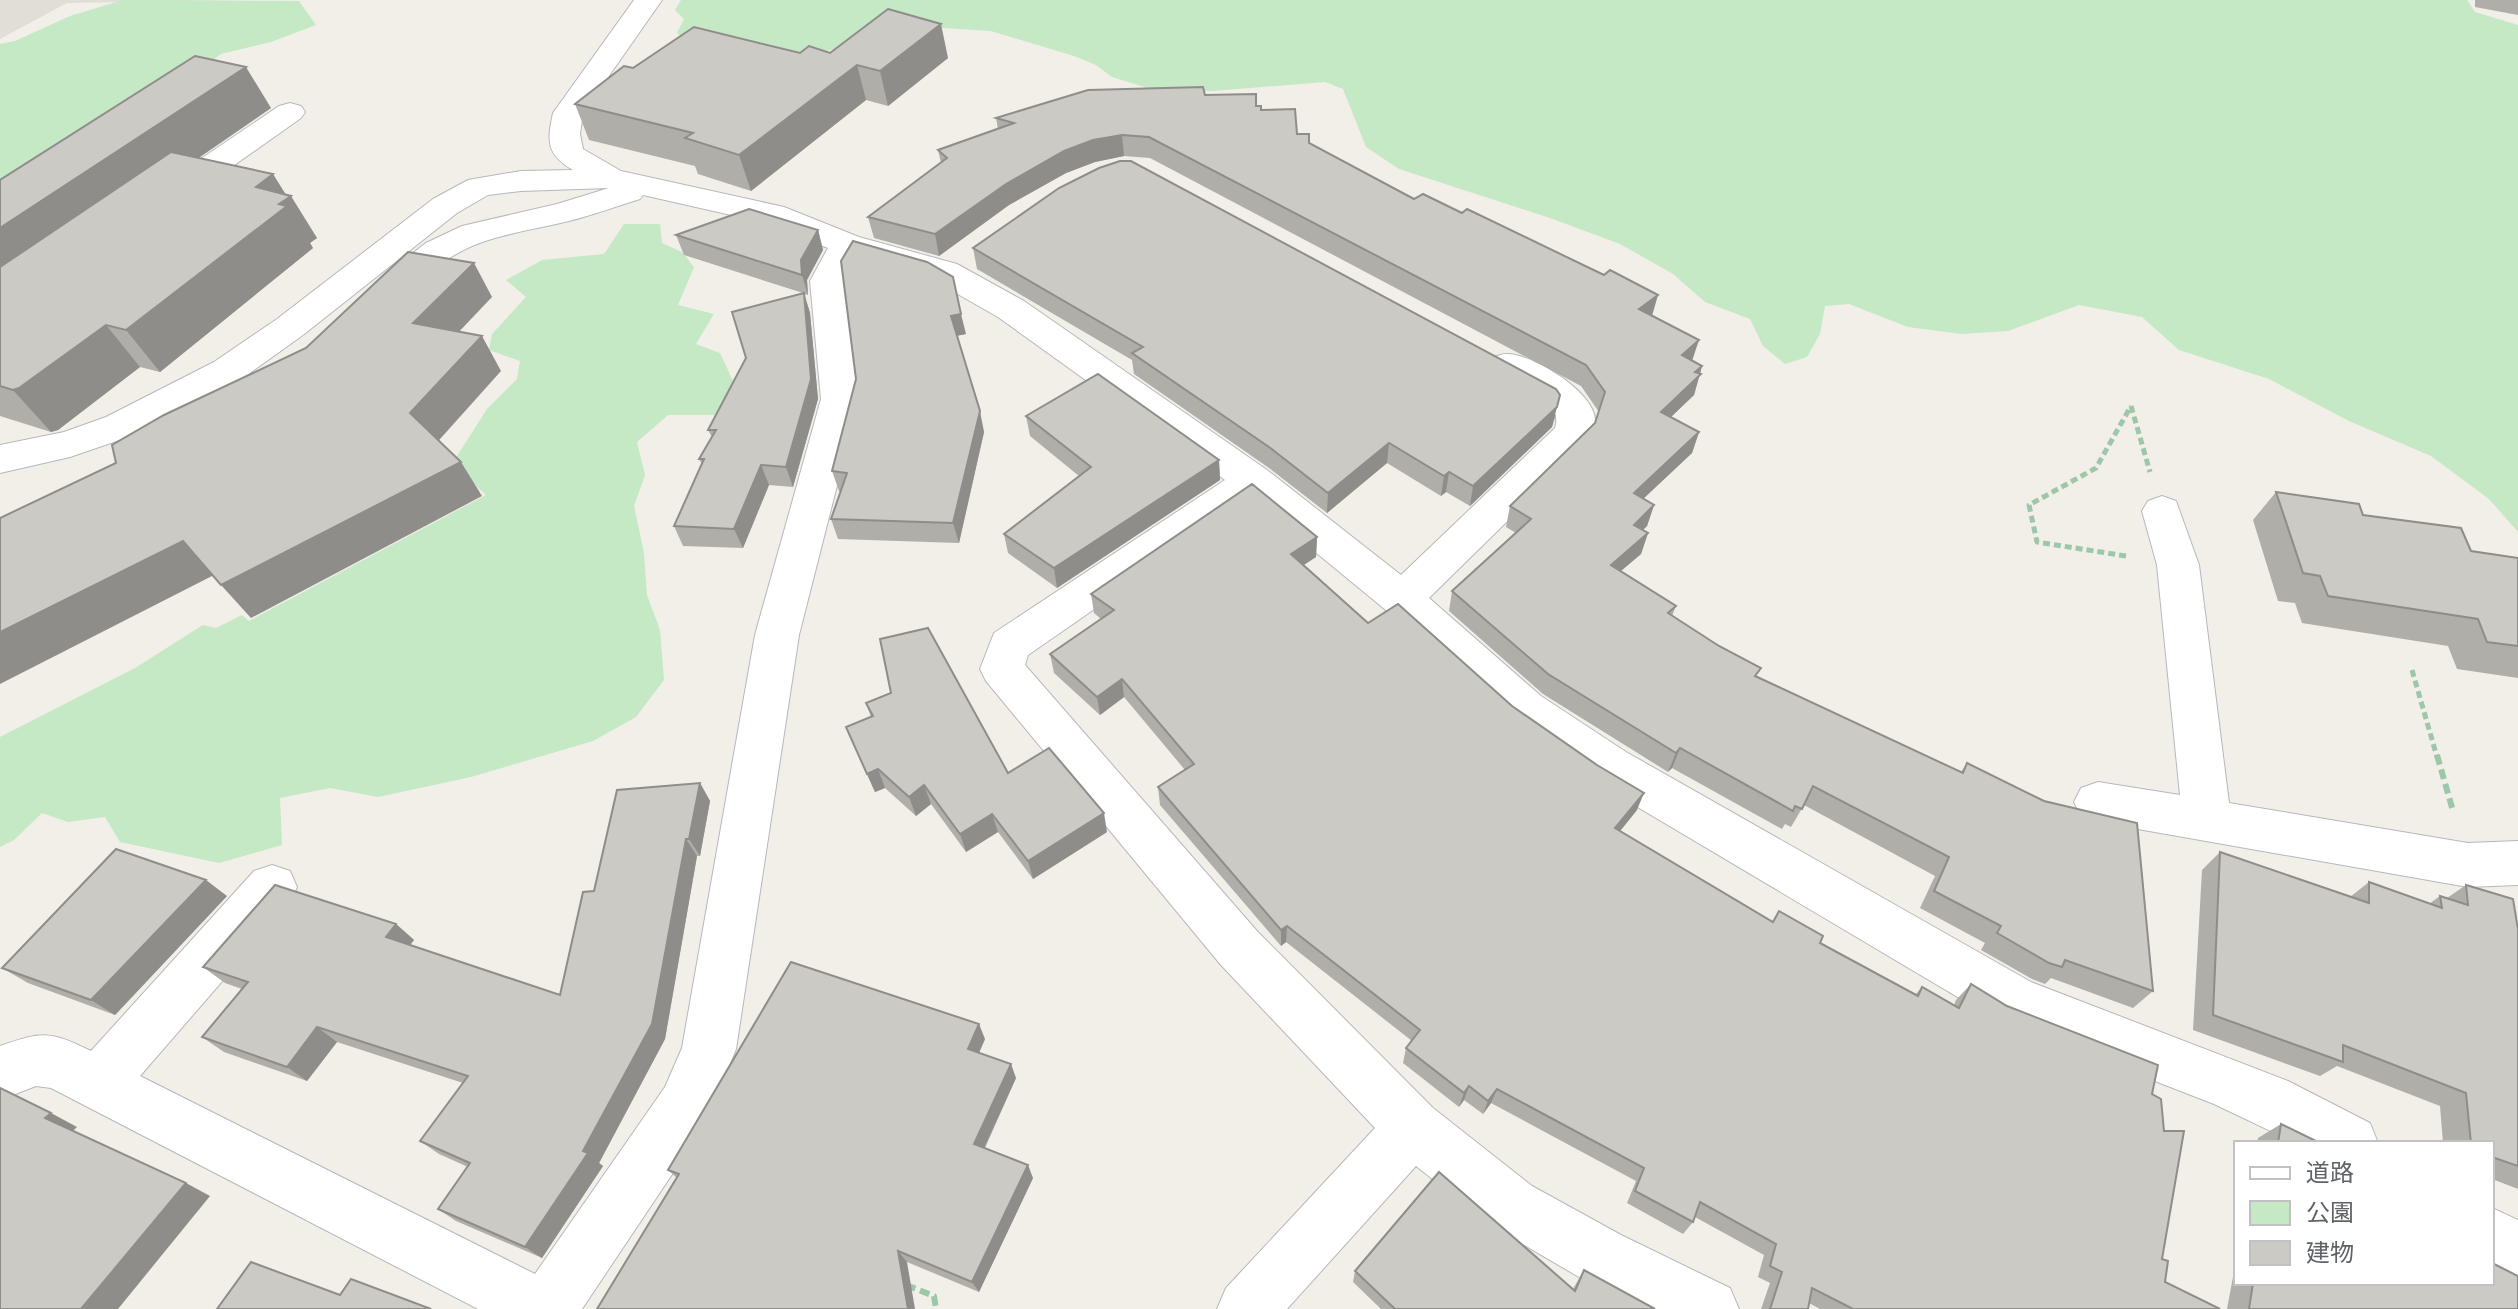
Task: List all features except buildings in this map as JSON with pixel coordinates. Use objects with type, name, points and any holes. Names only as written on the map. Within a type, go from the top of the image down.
[{"type":"street","points":[[611,178],[568,154],[564,134],[568,113],[648,0]]},
{"type":"street","points":[[138,217],[290,112]]},
{"type":"street","points":[[0,459],[70,444],[120,426],[227,371],[290,327],[463,194],[496,183],[611,178],[772,214],[847,244],[957,263],[1011,309],[1253,480],[1402,599],[1525,709],[1609,766],[2012,1000],[2060,1022],[2224,1079],[2347,1141]]},
{"type":"street","points":[[347,325],[438,250],[474,233],[566,212],[650,185]]},
{"type":"street","points":[[547,1309],[685,1106],[709,1049],[777,635],[840,399],[827,281],[847,244]]},
{"type":"street","points":[[1402,599],[1573,434],[1578,424],[1578,415],[1567,398],[1484,353]]},
{"type":"street","points":[[1253,480],[1009,645],[1002,669],[1239,948],[1413,1128],[1512,1206],[1600,1256],[1709,1309]]},
{"type":"street","points":[[2162,511],[2178,565],[2207,820]]},
{"type":"street","points":[[2098,802],[2468,865],[2518,863]]},
{"type":"street","points":[[98,1084],[272,887]]},
{"type":"street","points":[[0,1073],[18,1064],[56,1062],[540,1309]]},
{"type":"street","points":[[1247,1309],[1413,1128]]},
{"type":"street","points":[[2494,1238],[2518,1255]]},
{"type":"path","points":[[2075,548],[2037,542],[2029,505],[2096,468],[2131,406],[2162,511]]},
{"type":"path","points":[[2412,670],[2452,809]]},
{"type":"path","points":[[904,1284],[934,1296],[936,1309]]},
{"type":"shaded area","points":[[0,0],[238,0],[67,3],[0,39]]},
{"type":"green space","points":[[123,0],[299,1],[316,25],[271,42],[221,54],[135,116],[0,195],[0,44],[15,41],[70,16]]},
{"type":"green space","points":[[681,0],[2467,0],[2475,12],[2518,25],[2518,532],[2489,499],[2431,456],[2349,421],[2269,379],[2179,350],[2142,317],[2079,305],[2008,331],[1961,334],[1908,327],[1849,304],[1825,306],[1820,334],[1807,357],[1785,364],[1763,346],[1750,319],[1705,302],[1673,274],[1620,244],[1399,169],[1366,147],[1343,89],[1325,82],[1212,91],[1148,88],[1112,77],[1096,65],[1074,56],[991,31],[943,28],[884,34],[774,67],[694,50],[677,33],[684,19],[675,10]]},
{"type":"green space","points":[[624,224],[660,224],[662,243],[682,252],[694,267],[678,305],[714,314],[696,344],[720,353],[735,385],[720,415],[668,415],[637,442],[645,475],[634,506],[644,553],[647,595],[660,630],[664,680],[636,717],[593,741],[471,777],[378,797],[330,788],[280,798],[282,845],[219,863],[120,842],[105,817],[68,822],[42,813],[14,840],[0,847],[0,737],[135,668],[203,625],[216,628],[242,615],[249,621],[486,495],[452,464],[487,409],[517,379],[520,361],[489,350],[492,334],[526,297],[506,280],[542,260],[604,254]]}]
